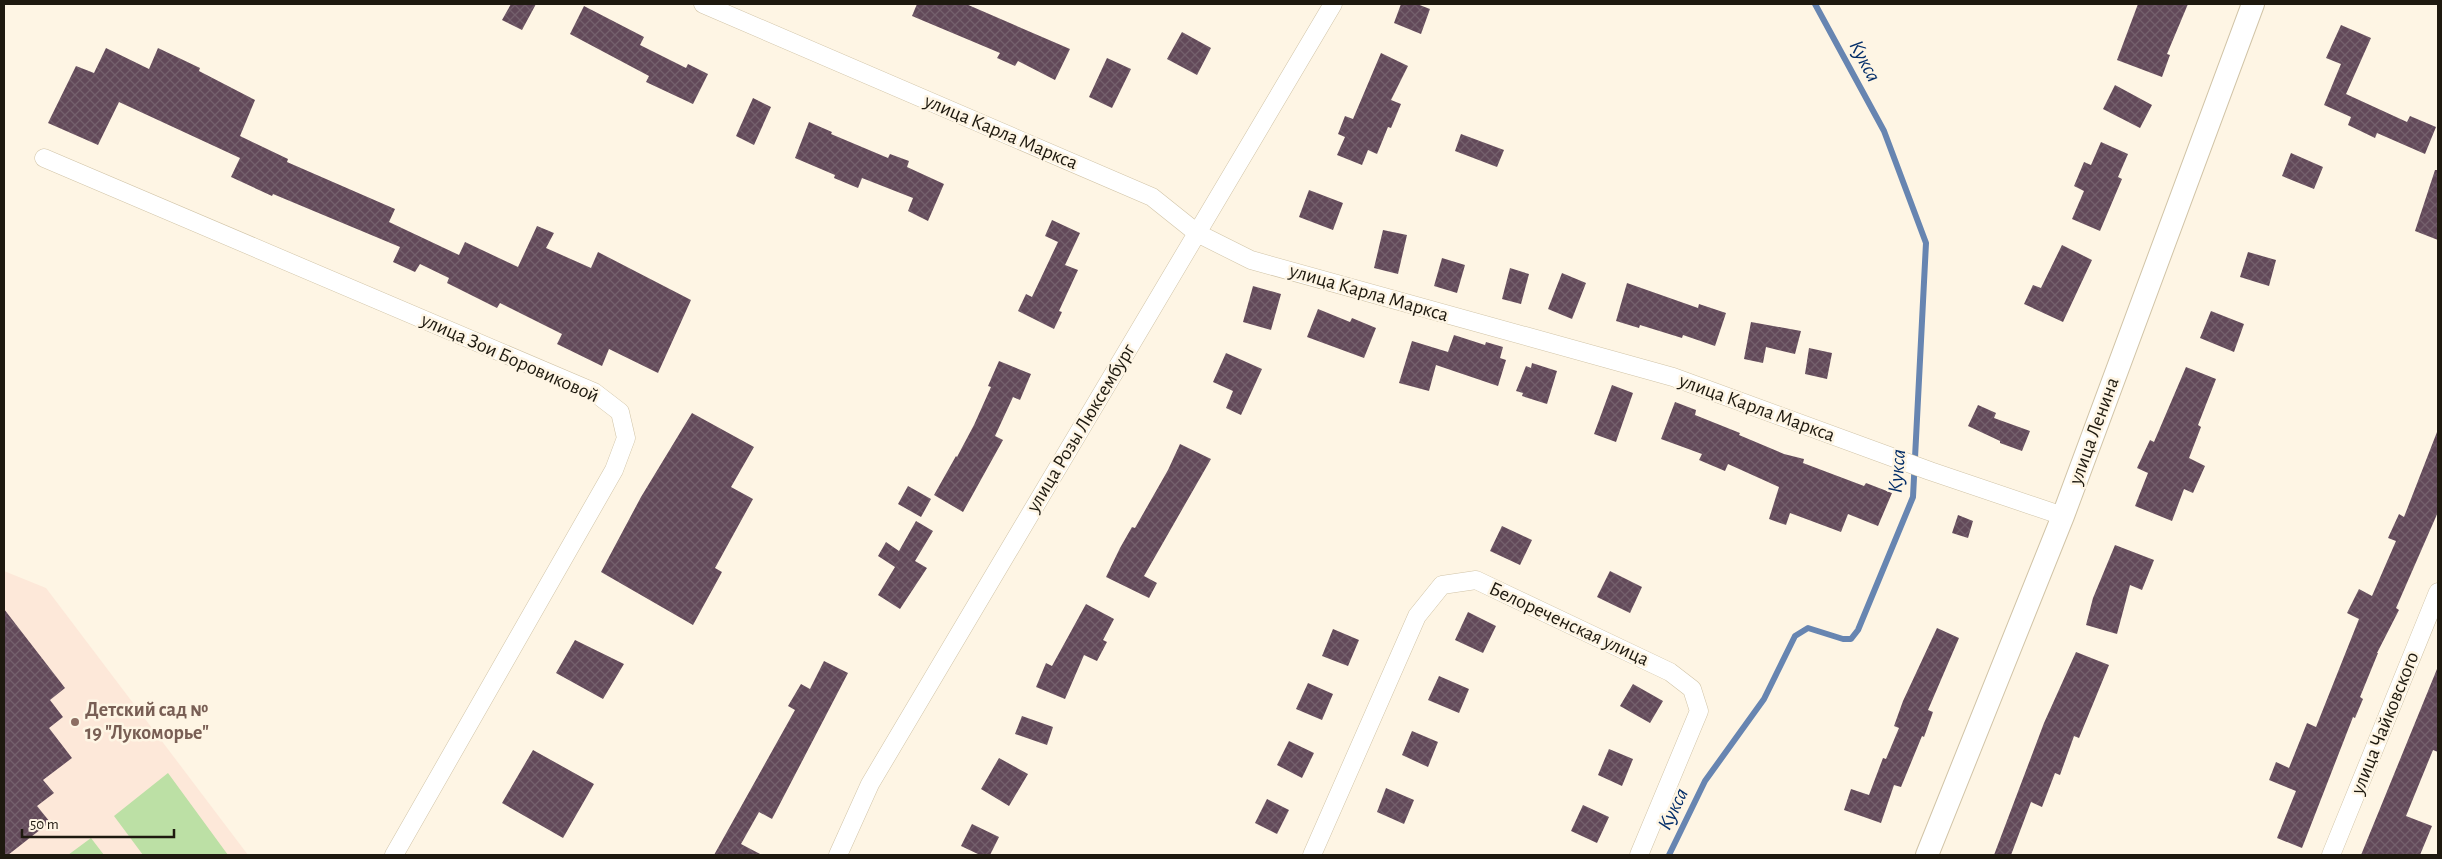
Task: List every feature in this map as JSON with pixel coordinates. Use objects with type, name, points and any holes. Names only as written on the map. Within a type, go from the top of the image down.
[{"type":"street","name":"улица Карла Маркса","points":[[703,4],[1152,197],[1197,233],[1251,260],[1673,377],[1930,471],[2062,516]]},
{"type":"street","name":"улица Розы Люксембург","points":[[838,855],[870,784],[1333,4]]},
{"type":"street","name":"улица Ленина","points":[[1927,855],[2062,516],[2253,4]]},
{"type":"street","name":"улица Зои Боровиковой","points":[[44,158],[594,392],[620,412],[626,438],[614,470],[394,855]]},
{"type":"street","name":"Белореченская улица","points":[[1312,855],[1418,616],[1442,585],[1476,580],[1670,672],[1692,689],[1699,711],[1639,855]]},
{"type":"street","name":"улица Чайковского","points":[[2332,855],[2438,592]]},
{"type":"shaded area","name":"Детский сад № 19 \"Лукоморье\"","points":[[4,571],[46,588],[248,855],[4,855]]},
{"type":"green space","points":[[168,773],[228,855],[143,855],[114,816]]},
{"type":"green space","points":[[91,838],[104,855],[68,855]]},
{"type":"building","points":[[511,4],[536,4],[522,30],[502,20]]},
{"type":"building","points":[[917,4],[966,4],[1070,49],[1055,80],[1018,61],[1015,66],[997,58],[1000,53],[912,16]]},
{"type":"building","points":[[1401,4],[1417,4],[1430,9],[1421,34],[1394,23]]},
{"type":"building","points":[[2138,4],[2188,4],[2167,54],[2170,55],[2162,77],[2117,60]]},
{"type":"building","points":[[584,6],[644,37],[640,45],[686,68],[688,64],[708,74],[693,104],[646,82],[649,76],[570,34]]},
{"type":"building","points":[[2341,25],[2371,38],[2346,94],[2407,122],[2410,116],[2436,127],[2425,154],[2377,133],[2375,138],[2348,125],[2351,117],[2324,105],[2341,64],[2326,58]]},
{"type":"building","points":[[1182,32],[1211,48],[1197,75],[1167,59]]},
{"type":"building","points":[[106,48],[149,69],[158,48],[200,68],[199,71],[255,100],[240,136],[288,159],[287,162],[395,209],[389,222],[459,255],[465,242],[518,267],[537,226],[554,233],[546,248],[591,268],[598,252],[691,300],[658,373],[609,349],[602,366],[557,344],[562,334],[500,303],[497,308],[447,283],[449,278],[420,264],[415,272],[393,262],[400,247],[273,194],[272,196],[231,177],[240,158],[119,102],[98,145],[48,123],[76,66],[94,73]]},
{"type":"building","points":[[1381,53],[1408,66],[1391,100],[1401,104],[1391,128],[1388,127],[1377,154],[1368,150],[1362,165],[1337,155],[1345,137],[1338,134],[1345,116],[1353,119]]},
{"type":"building","points":[[1107,58],[1131,69],[1112,108],[1089,97]]},
{"type":"building","points":[[2115,85],[2152,105],[2140,128],[2103,109]]},
{"type":"building","points":[[753,98],[771,107],[754,145],[736,136]]},
{"type":"building","points":[[809,122],[832,132],[831,134],[888,158],[890,154],[909,161],[907,167],[944,184],[928,221],[908,211],[913,198],[862,178],[858,188],[834,178],[835,175],[795,158]]},
{"type":"building","points":[[1461,134],[1504,150],[1497,167],[1455,151]]},
{"type":"building","points":[[2101,142],[2128,154],[2118,177],[2122,179],[2100,231],[2072,219],[2084,191],[2074,186],[2084,162],[2091,165]]},
{"type":"building","points":[[2291,153],[2323,167],[2314,189],[2282,176]]},
{"type":"building","points":[[2435,170],[2438,170],[2438,240],[2415,231]]},
{"type":"building","points":[[1309,190],[1343,203],[1333,230],[1299,217]]},
{"type":"building","points":[[1052,220],[1080,233],[1065,265],[1078,270],[1059,311],[1062,312],[1054,329],[1018,311],[1026,294],[1032,297],[1058,242],[1045,236]]},
{"type":"building","points":[[1383,230],[1407,235],[1398,274],[1374,268]]},
{"type":"building","points":[[2062,245],[2092,260],[2063,322],[2024,304],[2033,285],[2041,288]]},
{"type":"building","points":[[2248,252],[2276,260],[2269,286],[2240,277]]},
{"type":"building","points":[[1442,258],[1465,265],[1457,293],[1434,286]]},
{"type":"building","points":[[1510,268],[1529,274],[1521,304],[1502,299]]},
{"type":"building","points":[[1562,273],[1586,283],[1572,319],[1548,309]]},
{"type":"building","points":[[1627,283],[1698,308],[1699,304],[1726,313],[1715,346],[1683,335],[1682,338],[1640,325],[1639,328],[1616,321]]},
{"type":"building","points":[[1253,286],[1281,294],[1271,330],[1243,322]]},
{"type":"building","points":[[1318,309],[1350,322],[1352,318],[1376,328],[1364,358],[1307,337]]},
{"type":"building","points":[[2211,311],[2244,324],[2234,352],[2200,338]]},
{"type":"building","points":[[1751,322],[1801,331],[1795,354],[1766,347],[1763,363],[1744,359]]},
{"type":"building","points":[[1454,335],[1485,345],[1486,342],[1503,347],[1500,358],[1506,360],[1498,386],[1436,365],[1429,391],[1399,383],[1412,341],[1448,352]]},
{"type":"building","points":[[1809,348],[1832,353],[1827,379],[1805,374]]},
{"type":"building","points":[[1226,353],[1262,369],[1241,415],[1226,408],[1233,391],[1213,382]]},
{"type":"building","points":[[999,361],[1031,374],[1020,400],[1013,397],[995,436],[1003,440],[963,512],[934,495],[974,425],[991,387],[988,386]]},
{"type":"building","points":[[1532,363],[1557,371],[1547,404],[1522,396],[1523,393],[1516,391],[1526,366],[1531,368]]},
{"type":"building","points":[[2186,367],[2216,379],[2198,425],[2201,427],[2189,458],[2205,466],[2193,493],[2184,489],[2172,521],[2135,506],[2148,473],[2137,468],[2150,440],[2154,442]]},
{"type":"building","points":[[1612,385],[1633,393],[1616,442],[1594,434]]},
{"type":"building","points":[[1675,402],[1696,410],[1695,415],[1740,433],[1739,435],[1784,454],[1804,459],[1803,463],[1864,486],[1866,483],[1892,493],[1878,526],[1848,514],[1841,532],[1790,513],[1786,525],[1769,519],[1779,487],[1728,464],[1725,471],[1699,460],[1702,454],[1661,439]]},
{"type":"building","points":[[1978,405],[1996,413],[1994,418],[2030,431],[2022,451],[2000,443],[2000,441],[1968,426]]},
{"type":"building","points":[[692,413],[754,447],[731,487],[753,499],[715,568],[722,572],[693,625],[601,572],[641,497]]},
{"type":"building","points":[[2437,432],[2438,512],[2396,608],[2399,610],[2377,653],[2360,697],[2363,699],[2355,718],[2353,717],[2302,848],[2277,838],[2296,791],[2269,780],[2276,762],[2289,768],[2307,723],[2316,727],[2359,619],[2347,613],[2359,589],[2372,596],[2396,541],[2388,538],[2399,514],[2404,517]]},
{"type":"building","points":[[1180,444],[1211,459],[1144,576],[1157,583],[1149,598],[1106,577],[1132,527],[1135,528],[1168,470]]},
{"type":"building","points":[[908,486],[931,499],[921,517],[898,504]]},
{"type":"building","points":[[1958,515],[1973,521],[1968,538],[1952,533]]},
{"type":"building","points":[[916,521],[933,531],[915,561],[927,568],[900,609],[878,595],[895,567],[878,556],[886,542],[899,551]]},
{"type":"building","points":[[1502,526],[1532,540],[1520,565],[1490,551]]},
{"type":"building","points":[[2115,545],[2154,560],[2142,590],[2130,585],[2117,634],[2086,625],[2093,598]]},
{"type":"building","points":[[1610,571],[1642,587],[1630,613],[1597,597]]},
{"type":"building","points":[[1086,604],[1114,619],[1103,640],[1107,642],[1097,661],[1084,655],[1065,699],[1036,687],[1046,663],[1052,666]]},
{"type":"building","points":[[4,609],[65,688],[50,700],[63,717],[49,728],[72,758],[43,780],[54,793],[37,806],[50,822],[8,855],[4,855]]},
{"type":"building","points":[[1468,612],[1496,626],[1483,653],[1455,640]]},
{"type":"building","points":[[1937,628],[1959,638],[1928,710],[1933,712],[1924,737],[1922,736],[1901,787],[1894,785],[1881,823],[1844,810],[1851,789],[1869,795],[1883,758],[1886,759],[1899,728],[1894,726],[1903,701]]},
{"type":"building","points":[[1333,629],[1359,640],[1348,666],[1322,656]]},
{"type":"building","points":[[575,640],[624,664],[603,699],[556,673]]},
{"type":"building","points":[[2076,652],[2109,665],[2079,738],[2074,736],[2060,775],[2055,773],[2042,807],[2031,802],[2011,855],[1994,855],[2044,723]]},
{"type":"building","points":[[824,661],[848,673],[772,819],[759,812],[741,844],[762,855],[714,855],[795,710],[788,706],[801,684],[810,689]]},
{"type":"building","points":[[2437,669],[2438,752],[2433,750],[2406,816],[2432,826],[2420,855],[2361,855]]},
{"type":"building","points":[[1439,676],[1469,689],[1459,713],[1428,700]]},
{"type":"building","points":[[1308,683],[1333,694],[1322,720],[1296,709]]},
{"type":"building","points":[[1633,684],[1663,701],[1650,723],[1620,706]]},
{"type":"building","points":[[1022,716],[1053,727],[1047,745],[1015,734]]},
{"type":"building","points":[[1412,731],[1438,742],[1428,767],[1402,755]]},
{"type":"building","points":[[1289,741],[1314,753],[1302,778],[1277,765]]},
{"type":"building","points":[[1609,749],[1633,759],[1622,786],[1598,775]]},
{"type":"building","points":[[533,750],[594,784],[563,838],[502,803]]},
{"type":"building","points":[[999,758],[1028,774],[1009,806],[981,789]]},
{"type":"building","points":[[1386,788],[1414,800],[1404,824],[1377,812]]},
{"type":"building","points":[[1267,799],[1289,810],[1277,834],[1255,823]]},
{"type":"building","points":[[1583,805],[1609,817],[1597,843],[1571,831]]},
{"type":"building","points":[[972,824],[999,837],[990,855],[980,855],[961,846]]},
{"type":"waterway","name":"Кукса","points":[[1669,855],[1705,781],[1764,699],[1795,636],[1808,628],[1843,639],[1851,639],[1858,630],[1913,497],[1926,243],[1884,131],[1815,4]]},
{"type":"place","name":"Детский сад № 19 \"Лукоморье\"","points":[[75,722]]}]
